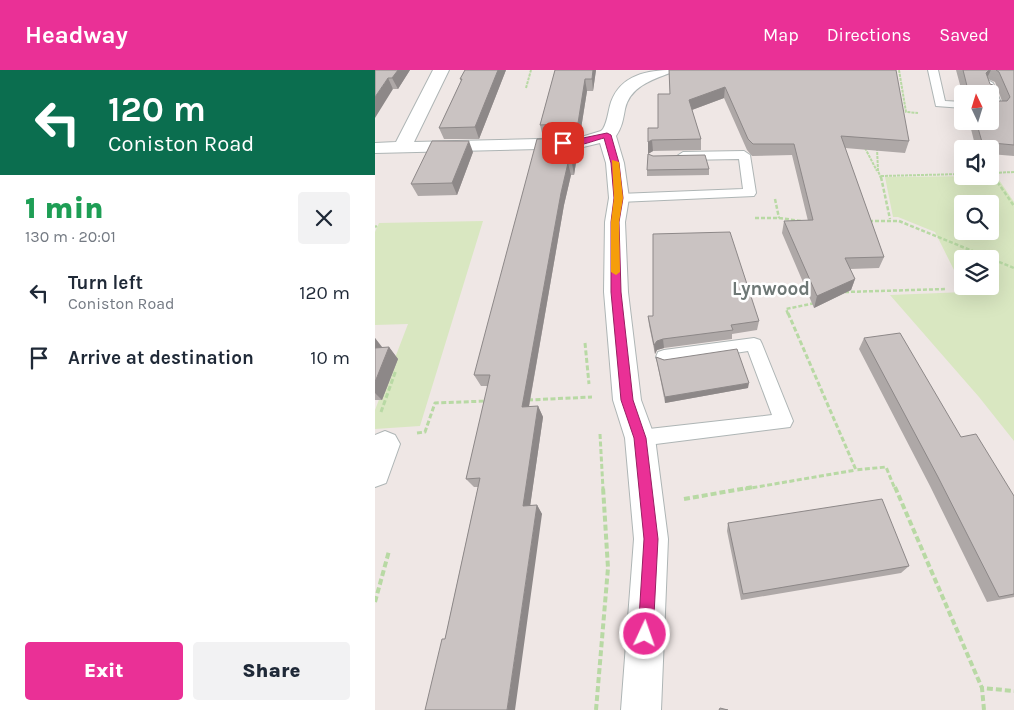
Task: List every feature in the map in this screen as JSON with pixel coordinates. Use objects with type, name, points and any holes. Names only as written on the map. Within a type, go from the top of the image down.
[{"type":"street","points":[[402,147],[441,70]]},
{"type":"street","points":[[375,148],[579,143],[607,135],[614,126],[620,98],[627,88],[647,76],[665,70]]},
{"type":"street","points":[[607,135],[615,163],[619,198],[615,222],[616,292],[627,400],[640,438],[651,539],[641,710]]},
{"type":"street","points":[[375,473],[382,430]]},
{"type":"lane","points":[[933,70],[940,104],[954,105]]},
{"type":"lane","points":[[619,198],[751,194],[744,155],[671,157]]},
{"type":"lane","points":[[640,438],[784,421],[754,344],[665,357]]},
{"type":"path","points":[[525,88],[531,70]]},
{"type":"path","points":[[877,146],[878,171]]},
{"type":"path","points":[[864,147],[881,176],[891,220]]},
{"type":"path","points":[[999,173],[1014,172]]},
{"type":"path","points":[[881,176],[954,174]]},
{"type":"path","points":[[999,184],[1014,206]]},
{"type":"path","points":[[775,198],[779,218]]},
{"type":"path","points":[[751,218],[779,218],[808,222]]},
{"type":"path","points":[[863,221],[891,220],[1014,268]]},
{"type":"path","points":[[837,292],[946,289]]},
{"type":"path","points":[[822,301],[786,309],[855,470]]},
{"type":"path","points":[[585,337],[587,376],[595,406]]},
{"type":"path","points":[[382,430],[396,370]]},
{"type":"path","points":[[519,400],[593,397],[627,400]]},
{"type":"path","points":[[418,433],[425,432],[435,403],[491,401]]},
{"type":"path","points":[[596,710],[608,568],[600,433]]},
{"type":"path","points":[[647,506],[855,470],[886,467],[982,688],[984,710]]},
{"type":"path","points":[[375,602],[389,551]]},
{"type":"path","points":[[982,688],[1014,691]]},
{"type":"green space","points":[[954,176],[954,185],[999,185],[999,180],[1014,202],[1014,441],[979,397],[890,295],[954,292],[954,295],[999,295],[999,250],[954,250],[954,270],[935,232],[898,217],[893,217],[885,177]]},
{"type":"green space","points":[[483,221],[420,426],[375,429],[375,410],[408,324],[375,325],[375,232],[379,223]]},
{"type":"building","points":[[375,70],[398,70],[392,78],[388,78],[375,97]]},
{"type":"building","points":[[465,70],[498,70],[475,127],[439,128],[462,79],[460,79]]},
{"type":"building","points":[[555,70],[593,70],[592,79],[585,79],[578,123],[540,125]]},
{"type":"building","points":[[669,70],[896,70],[909,141],[841,136],[884,257],[845,258],[855,279],[817,296],[784,221],[813,220],[794,144],[753,144],[748,139],[725,87],[689,100],[701,139],[652,140],[648,142],[648,128],[658,128],[658,94],[670,94]]},
{"type":"building","points":[[963,70],[989,70],[986,73],[990,84],[993,85],[967,85]]},
{"type":"building","points":[[996,70],[1014,70],[1014,145],[999,144],[999,140],[981,140],[979,130],[999,130],[999,101],[1007,101],[1010,97],[999,72]]},
{"type":"building","points":[[576,138],[572,163],[568,163],[561,193],[522,407],[538,406],[523,506],[537,505],[507,710],[425,710],[442,639],[445,639],[480,478],[466,479],[490,375],[474,375],[537,139]]},
{"type":"building","points":[[432,141],[469,141],[452,183],[411,184]]},
{"type":"building","points":[[648,154],[653,156],[705,155],[709,169],[647,170]]},
{"type":"building","points":[[730,232],[759,321],[731,325],[733,330],[663,339],[657,341],[654,345],[648,316],[653,316],[653,234]]},
{"type":"building","points":[[900,333],[961,437],[976,434],[1014,496],[1014,594],[999,597],[864,338]]},
{"type":"building","points":[[389,347],[375,382],[375,348]]},
{"type":"building","points":[[737,349],[749,383],[665,397],[656,357],[664,360]]},
{"type":"building","points":[[882,499],[909,566],[743,594],[728,523]]},
{"type":"slow traffic","points":[[615,162],[619,198],[615,222],[616,272]]},
{"type":"district","name":"Lynwood","points":[[771,288]]},
{"type":"route","points":[[563,143],[579,143],[607,135],[615,163],[619,198],[615,222],[616,292],[627,400],[640,438],[651,539],[645,634]]}]
